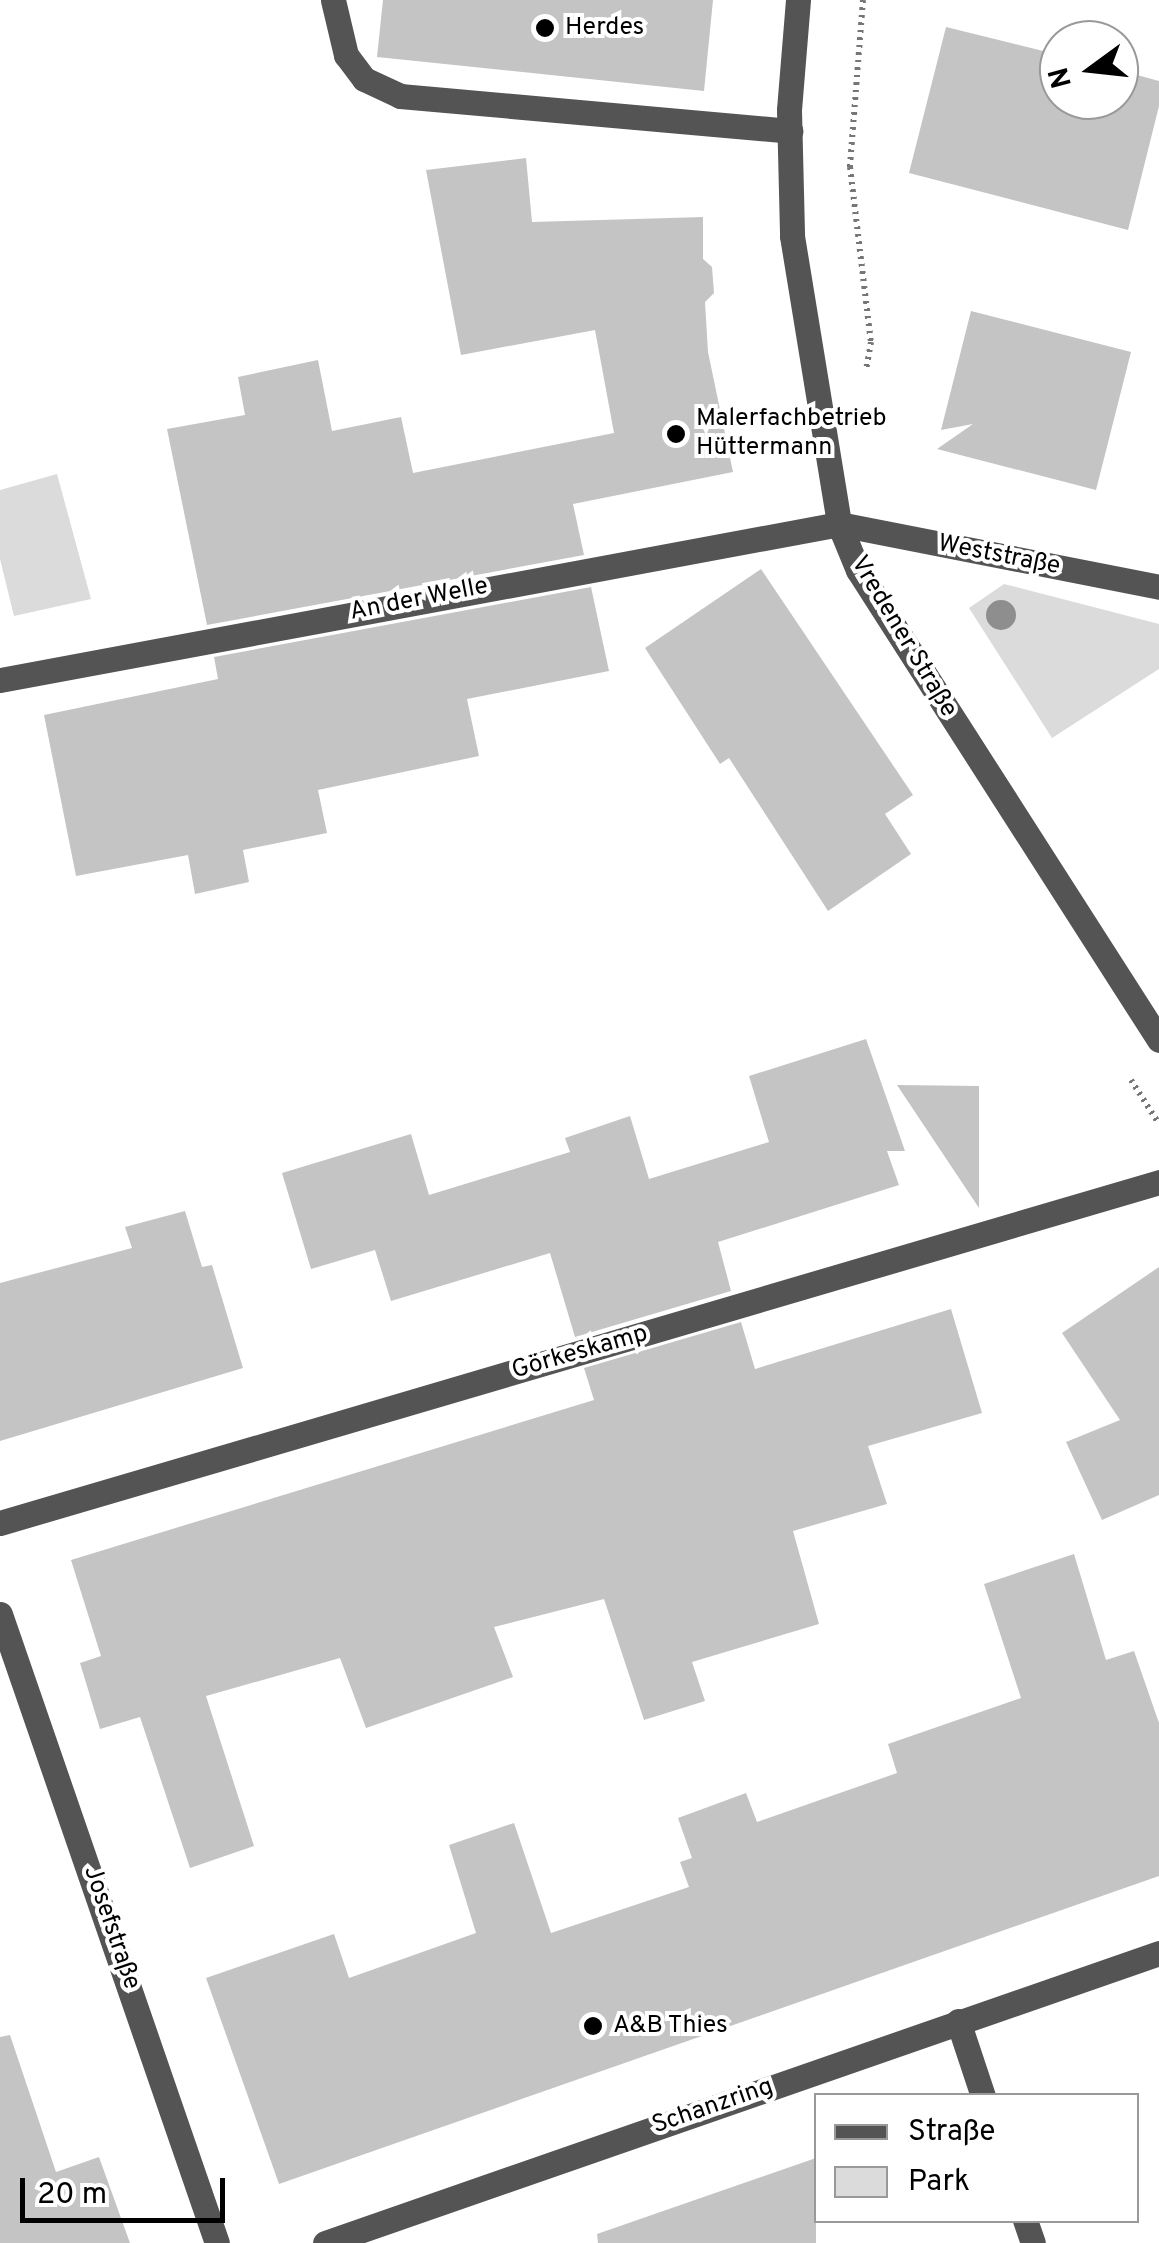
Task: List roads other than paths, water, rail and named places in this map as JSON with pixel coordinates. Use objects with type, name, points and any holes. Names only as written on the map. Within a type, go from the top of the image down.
[{"type":"street","points":[[333,0],[346,55],[364,79],[400,96],[790,131]]},
{"type":"street","name":"Vredener Straße","points":[[798,0],[790,131],[792,236],[840,524],[858,570],[1159,1040]]},
{"type":"street","name":"Weststraße","points":[[840,524],[1159,587]]},
{"type":"street","name":"An der Welle","points":[[0,680],[840,524]]},
{"type":"street","name":"Görkeskamp","points":[[0,1523],[1159,1182]]},
{"type":"street","name":"Josefstraße","points":[[0,1614],[218,2243]]},
{"type":"street","name":"Schanzring","points":[[324,2243],[1159,1953]]},
{"type":"street","points":[[958,2021],[982,2093]]},
{"type":"place","name":"Herdes","points":[[545,28]]},
{"type":"place","name":"Malerfachbetrieb Hüttermann","points":[[676,434]]},
{"type":"place","name":"A&B Thies","points":[[593,2026]]}]
